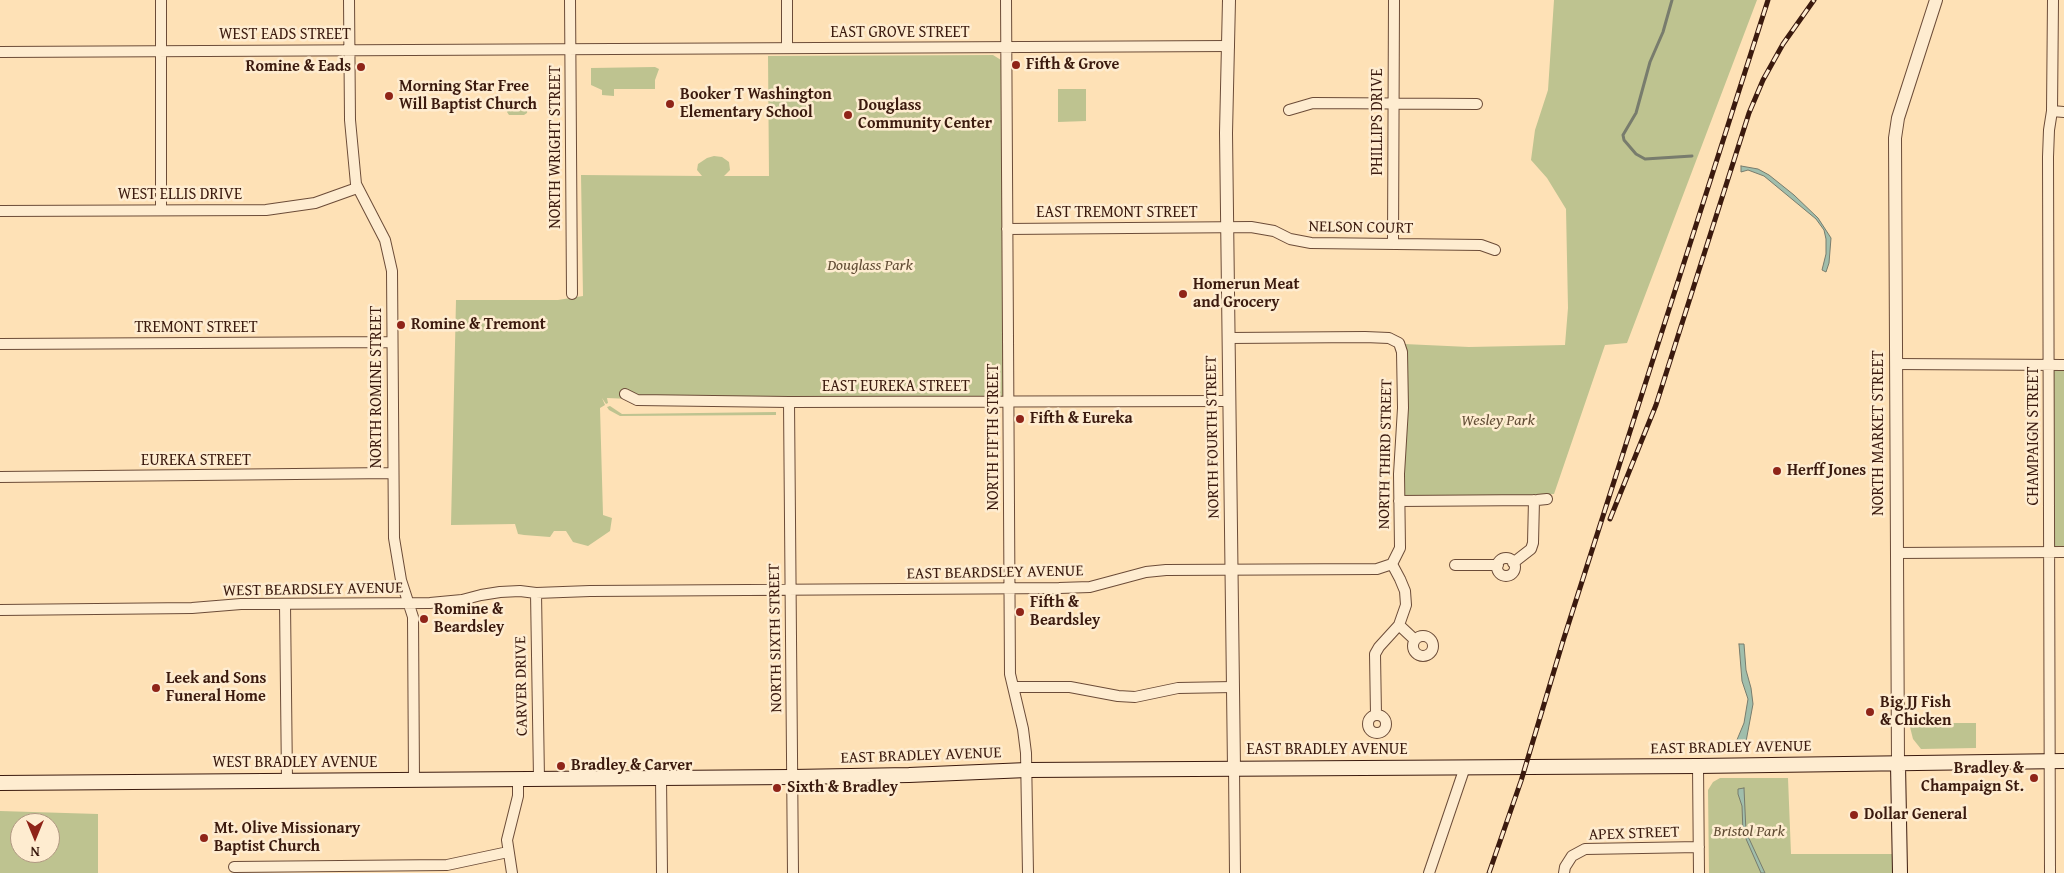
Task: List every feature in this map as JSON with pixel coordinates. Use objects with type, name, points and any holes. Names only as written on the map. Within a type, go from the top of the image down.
[{"type":"main road","name":"EAST BRADLEY AVENUE","points":[[590,779],[792,777],[1027,770],[1698,766],[2064,761]]},
{"type":"main road","name":"NORTH MARKET STREET","points":[[1898,764],[1900,873]]},
{"type":"main road","name":"WEST BRADLEY AVENUE","points":[[0,783],[590,779]]},
{"type":"street","points":[[161,0],[161,210]]},
{"type":"street","name":"NORTH ROMINE STREET","points":[[349,0],[350,120],[357,188],[377,222],[389,253],[392,271],[391,342],[394,545],[401,580],[413,616],[414,780]]},
{"type":"street","name":"NORTH WRIGHT STREET","points":[[570,0],[572,294]]},
{"type":"street","points":[[787,0],[787,48]]},
{"type":"street","name":"NORTH FIFTH STREET","points":[[1006,0],[1010,674],[1023,729],[1027,770],[1028,873]]},
{"type":"street","name":"NORTH FOURTH STREET","points":[[1229,0],[1226,133],[1235,873]]},
{"type":"street","name":"PHILLIPS DRIVE","points":[[1393,243],[1394,0]]},
{"type":"street","name":"NORTH MARKET STREET","points":[[1898,764],[1895,138],[1898,118],[1936,0]]},
{"type":"street","name":"CHAMPAIGN STREET","points":[[2050,873],[2048,157],[2052,111],[2052,0]]},
{"type":"street","name":"EAST GROVE STREET","points":[[571,50],[1229,46]]},
{"type":"street","name":"WEST EADS STREET","points":[[0,52],[571,50]]},
{"type":"street","points":[[1289,110],[1313,103],[1477,104]]},
{"type":"street","points":[[2052,111],[2064,112]]},
{"type":"street","name":"WEST ELLIS DRIVE","points":[[0,212],[266,210],[291,208],[315,203],[357,188]]},
{"type":"street","name":"EAST TREMONT STREET","points":[[1007,229],[1227,227]]},
{"type":"street","name":"NELSON COURT","points":[[1227,227],[1263,228],[1295,240],[1311,243],[1482,244],[1495,250]]},
{"type":"street","name":"NORTH THIRD STREET","points":[[1229,338],[1365,337],[1390,338],[1399,343],[1402,352],[1403,408],[1399,501],[1400,548],[1398,556],[1392,564]]},
{"type":"street","name":"TREMONT STREET","points":[[0,344],[391,342]]},
{"type":"street","points":[[1896,364],[2064,365]]},
{"type":"street","name":"EAST EUREKA STREET","points":[[625,394],[637,400],[789,402],[1229,401]]},
{"type":"street","name":"NORTH SIXTH STREET","points":[[789,402],[793,873]]},
{"type":"street","name":"EUREKA STREET","points":[[0,477],[392,473]]},
{"type":"street","points":[[1399,501],[1546,499]]},
{"type":"street","points":[[1455,565],[1498,565],[1499,573],[1507,576],[1514,571],[1513,563],[1531,549],[1533,543],[1534,500]]},
{"type":"street","points":[[1897,554],[2064,552]]},
{"type":"street","points":[[1376,715],[1375,654],[1399,625],[1406,605],[1405,591],[1392,564]]},
{"type":"street","name":"EAST BEARDSLEY AVENUE","points":[[625,592],[1090,587],[1146,572],[1231,569],[1377,569],[1392,564]]},
{"type":"street","name":"WEST BEARDSLEY AVENUE","points":[[0,610],[192,608],[241,604],[443,603],[500,592],[536,593],[590,590],[625,592]]},
{"type":"street","name":"CARVER DRIVE","points":[[536,593],[538,779]]},
{"type":"street","points":[[285,604],[287,780]]},
{"type":"street","points":[[1399,625],[1415,640]]},
{"type":"street","points":[[1014,687],[1070,687],[1118,696],[1135,696],[1178,688],[1232,687]]},
{"type":"street","points":[[1698,766],[1699,873]]},
{"type":"street","points":[[1429,873],[1465,767]]},
{"type":"street","points":[[661,777],[662,873]]},
{"type":"street","points":[[512,873],[508,852],[509,830],[516,803],[518,779]]},
{"type":"street","name":"APEX STREET","points":[[1564,873],[1565,867],[1572,856],[1585,849],[1699,847]]},
{"type":"street","points":[[234,867],[296,870],[447,865],[508,852]]},
{"type":"green space","name":"Wesley Park","points":[[1554,0],[1757,0],[1627,343],[1605,345],[1554,494],[1400,501],[1404,344],[1469,347],[1565,345],[1568,308],[1566,209],[1547,178],[1531,160],[1535,130],[1548,90]]},
{"type":"green space","name":"Douglass Park","points":[[993,55],[1001,60],[1002,64],[1006,400],[654,400],[607,398],[608,403],[606,404],[602,398],[605,405],[600,408],[603,515],[612,518],[610,531],[588,546],[573,542],[566,531],[554,531],[550,537],[518,534],[515,524],[451,525],[456,300],[558,300],[583,296],[581,175],[702,176],[697,170],[698,164],[714,156],[722,157],[729,162],[730,170],[724,176],[769,176],[768,56]]},
{"type":"green space","points":[[655,67],[659,69],[655,80],[655,89],[614,89],[614,96],[602,95],[602,90],[591,85],[591,68]]},
{"type":"green space","points":[[1058,89],[1086,89],[1086,121],[1058,122]]},
{"type":"green space","points":[[512,101],[524,101],[528,105],[527,113],[524,115],[509,115],[507,108]]},
{"type":"green space","points":[[2051,368],[2064,368],[2064,550],[2051,550]]},
{"type":"green space","points":[[610,406],[622,414],[776,412],[776,415],[620,416],[609,410],[607,407]]},
{"type":"green space","points":[[1909,723],[1976,723],[1976,748],[1921,749],[1913,739]]},
{"type":"green space","name":"Bristol Park","points":[[1720,778],[1788,778],[1791,854],[1892,854],[1893,873],[1709,873],[1708,790],[1713,782]]},
{"type":"green space","points":[[0,811],[98,814],[98,873],[0,873]]},
{"type":"shaded area","points":[[1741,166],[1758,169],[1769,175],[1818,218],[1831,238],[1829,263],[1826,272],[1822,270],[1826,254],[1826,239],[1824,230],[1816,219],[1764,176],[1748,170],[1741,172]]},
{"type":"shaded area","points":[[1739,644],[1744,644],[1746,670],[1753,704],[1745,747],[1734,747],[1744,723],[1748,699],[1742,681]]},
{"type":"shaded area","points":[[1744,788],[1746,832],[1765,873],[1761,873],[1743,832],[1742,806],[1738,789]]},
{"type":"waterway","points":[[1672,0],[1663,32],[1650,62],[1636,113],[1623,135],[1624,140],[1636,154],[1645,159],[1692,156]]},
{"type":"railway","points":[[1489,873],[1521,781],[1563,641],[1768,0]]},
{"type":"railway","points":[[1610,519],[1656,405],[1749,113],[1763,80],[1783,44],[1814,0]]},
{"type":"place","name":"Fifth & Grove","points":[[1016,65]]},
{"type":"place","name":"Romine & Eads","points":[[361,67]]},
{"type":"place","name":"Morning Star Free Will Baptist Church","points":[[389,96]]},
{"type":"place","name":"Booker T Washington Elementary School","points":[[670,104]]},
{"type":"place","name":"Douglass Community Center","points":[[848,115]]},
{"type":"place","name":"Homerun Meat and Grocery","points":[[1183,294]]},
{"type":"place","name":"Romine & Tremont","points":[[401,325]]},
{"type":"place","name":"Fifth & Eureka","points":[[1020,419]]},
{"type":"place","name":"Herff Jones","points":[[1777,471]]},
{"type":"place","name":"Fifth & Beardsley","points":[[1020,612]]},
{"type":"place","name":"Romine & Beardsley","points":[[424,619]]},
{"type":"place","name":"Leek and Sons Funeral Home","points":[[156,688]]},
{"type":"place","name":"Big JJ Fish & Chicken","points":[[1870,712]]},
{"type":"place","name":"Bradley & Carver","points":[[561,766]]},
{"type":"place","name":"Bradley & Champaign St.","points":[[2034,778]]},
{"type":"place","name":"Sixth & Bradley","points":[[777,788]]},
{"type":"place","name":"Dollar General","points":[[1854,815]]},
{"type":"place","name":"Mt. Olive Missionary Baptist Church","points":[[204,838]]}]
